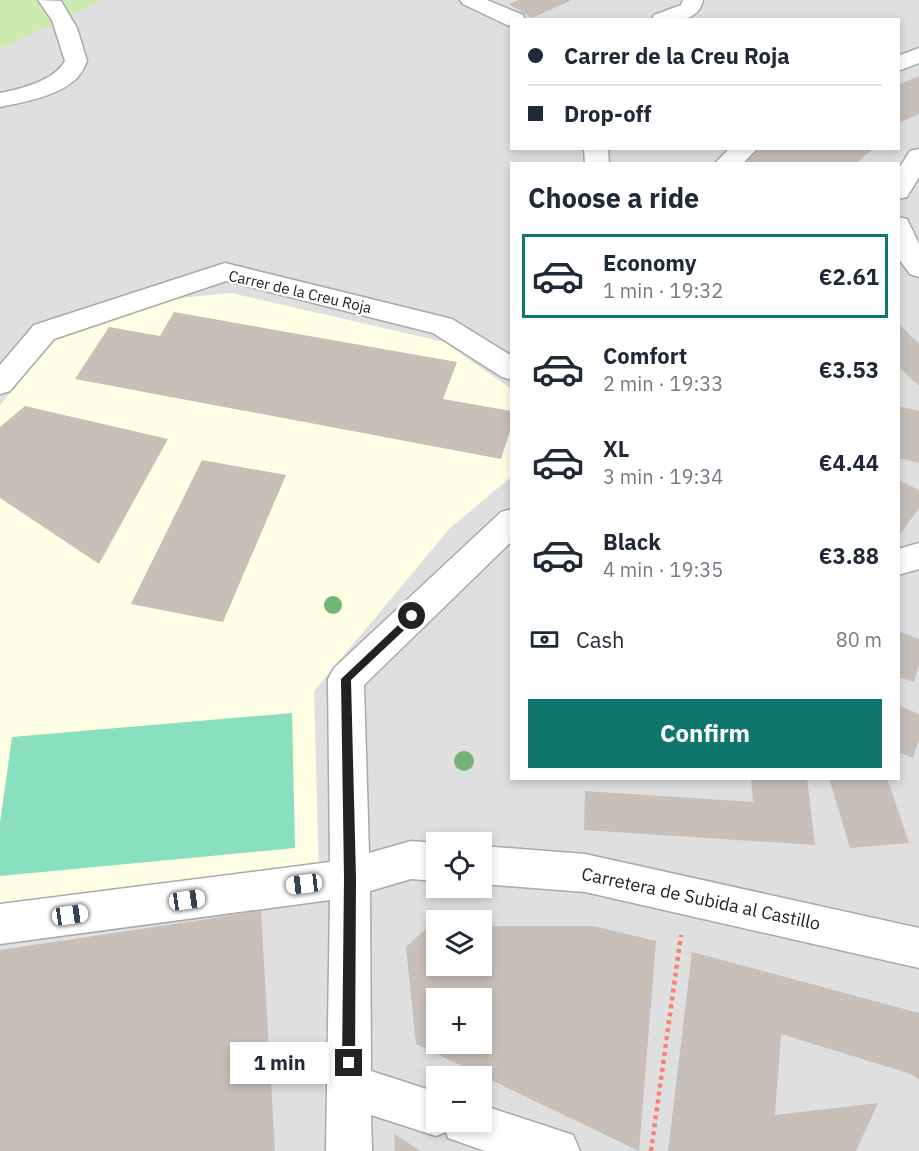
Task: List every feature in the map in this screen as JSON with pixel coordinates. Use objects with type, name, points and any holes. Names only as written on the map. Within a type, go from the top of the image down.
[{"type":"street","points":[[0,100],[15,98],[44,86],[70,72],[76,61],[68,31],[53,4],[48,0]]},
{"type":"street","points":[[470,0],[510,18]]},
{"type":"street","points":[[667,18],[691,9],[693,0]]},
{"type":"street","points":[[900,63],[919,55]]},
{"type":"street","points":[[728,162],[744,150]]},
{"type":"street","points":[[900,189],[919,156]]},
{"type":"street","points":[[900,230],[913,261],[919,268]]},
{"type":"street","name":"Carrer de la Creu Roja","points":[[0,384],[44,332],[225,272],[441,326],[510,369]]},
{"type":"street","points":[[349,1151],[350,878],[346,679],[510,523]]},
{"type":"street","points":[[900,561],[919,556]]},
{"type":"street","points":[[0,924],[350,878],[411,860],[426,861]]},
{"type":"street","name":"Carretera de Subida al Castillo","points":[[492,867],[585,873],[919,948]]},
{"type":"street","points":[[348,1086],[426,1111]]},
{"type":"street","points":[[492,1131],[557,1151]]},
{"type":"path","points":[[651,1151],[687,896]]},
{"type":"shaded area","points":[[103,0],[919,0],[919,1151],[0,1151],[0,49]]},
{"type":"shaded area","points":[[231,293],[444,342],[510,388],[510,478],[450,528],[314,691],[319,876],[0,911],[0,405],[60,334],[180,298]]},
{"type":"green space","points":[[0,0],[103,0],[0,49]]},
{"type":"green space","points":[[292,713],[295,848],[0,876],[0,823],[12,737]]},
{"type":"building","points":[[519,0],[572,0],[532,18],[509,4]]},
{"type":"building","points":[[919,76],[919,114],[900,122],[900,84]]},
{"type":"building","points":[[758,150],[872,150],[857,162],[738,162]]},
{"type":"building","points":[[174,312],[457,362],[443,399],[510,411],[510,431],[501,459],[75,379],[109,327],[160,336]]},
{"type":"building","points":[[900,325],[919,344],[919,386],[900,368]]},
{"type":"building","points":[[25,406],[168,439],[99,564],[0,498],[0,427]]},
{"type":"building","points":[[900,406],[919,411],[919,463],[900,458]]},
{"type":"building","points":[[202,460],[286,475],[223,622],[131,604]]},
{"type":"building","points":[[900,481],[919,490],[919,508],[901,533]]},
{"type":"building","points":[[900,632],[919,639],[919,664],[914,682],[900,678]]},
{"type":"building","points":[[900,706],[919,714],[919,740],[913,758],[900,753]]},
{"type":"building","points":[[751,780],[807,780],[815,845],[584,830],[585,791],[753,802]]},
{"type":"building","points":[[830,780],[888,780],[909,843],[850,848]]},
{"type":"building","points":[[261,911],[275,1151],[0,1151],[0,950]]},
{"type":"building","points":[[492,926],[593,926],[656,941],[639,1151],[492,1080],[492,1066],[462,1066],[437,1054],[492,1054],[492,988],[426,988],[426,1049],[416,1044],[406,947],[426,929],[426,976],[492,976]]},
{"type":"building","points":[[692,952],[919,1013],[919,1080],[911,1074],[781,1034],[775,1115],[878,1103],[856,1151],[668,1151]]},
{"type":"building","points":[[394,1134],[421,1151],[395,1151]]},
{"type":"route","points":[[349,1063],[350,878],[346,679],[412,616]]}]
